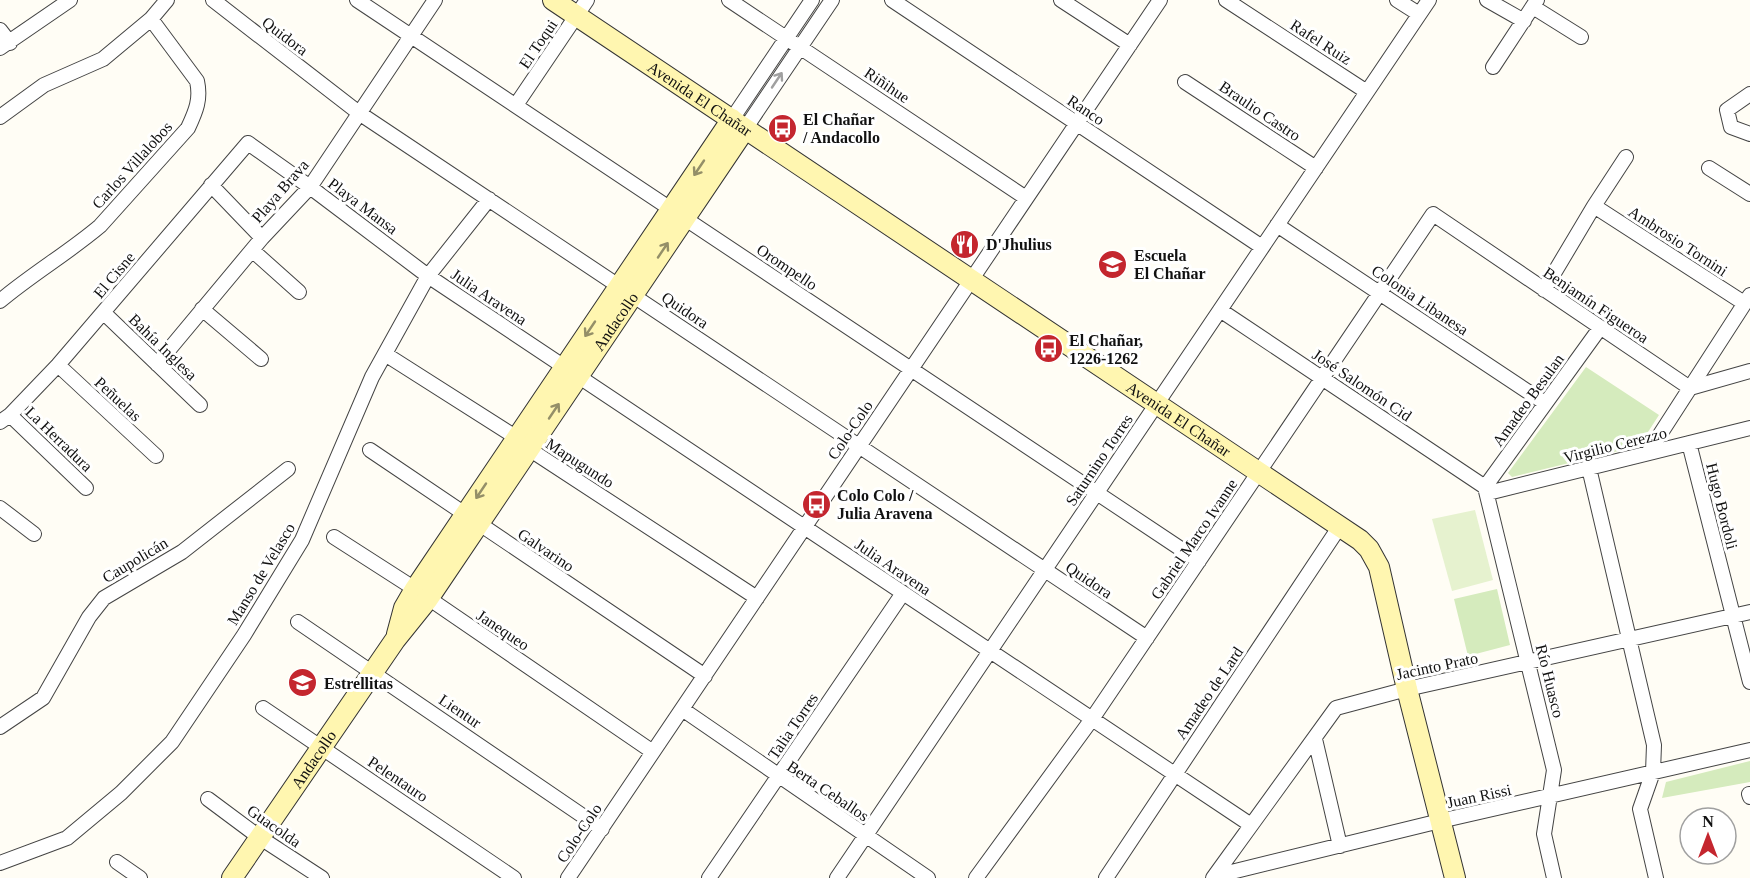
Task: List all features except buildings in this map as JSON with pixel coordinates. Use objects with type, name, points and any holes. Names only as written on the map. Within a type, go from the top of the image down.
[{"type":"street","points":[[0,30],[5,46],[70,0]]},
{"type":"street","points":[[0,117],[44,85],[103,59],[151,19],[167,0]]},
{"type":"street","name":"Quidora","points":[[213,0],[359,113],[1147,638]]},
{"type":"street","name":"Orompello","points":[[357,0],[1199,561]]},
{"type":"street","name":"Playa Brava","points":[[157,364],[262,238],[310,187],[435,0]]},
{"type":"street","name":"Avenida El Chañar","points":[[553,0],[582,8],[738,124],[1340,526],[1364,545],[1379,567],[1455,878]]},
{"type":"street","name":"Riñihue","points":[[729,0],[1026,198]]},
{"type":"street","name":"Andacollo","points":[[232,878],[395,640],[421,594],[738,124],[786,38],[812,0]]},
{"type":"street","name":"Andacollo","points":[[738,124],[800,47],[832,0]]},
{"type":"street","name":"Ranco","points":[[892,0],[1262,247]]},
{"type":"street","points":[[1060,0],[1130,45]]},
{"type":"street","name":"Colo-Colo","points":[[568,878],[1160,0]]},
{"type":"street","name":"Rafel Ruiz","points":[[1226,0],[1367,92]]},
{"type":"street","points":[[1397,0],[1419,14]]},
{"type":"street","name":"Saturnino Torres","points":[[837,878],[1429,0]]},
{"type":"street","points":[[1487,0],[1524,21]]},
{"type":"street","points":[[1493,67],[1535,3],[1581,37]]},
{"type":"street","name":"El Toqui","points":[[516,105],[582,8]]},
{"type":"street","name":"Carlos Villalobos","points":[[0,301],[25,279],[100,226],[188,128],[198,108],[197,81],[151,19]]},
{"type":"street","name":"Braulio Castro","points":[[1185,82],[1316,168]]},
{"type":"street","points":[[1750,94],[1727,110],[1731,127],[1750,134]]},
{"type":"street","name":"Playa Mansa","points":[[248,143],[428,276]]},
{"type":"street","name":"El Cisne","points":[[5,419],[58,365],[104,313],[248,143]]},
{"type":"street","points":[[1544,290],[1626,157]]},
{"type":"street","points":[[1709,168],[1750,194]]},
{"type":"street","points":[[211,185],[262,238]]},
{"type":"street","name":"Manso de Velasco","points":[[0,863],[67,838],[121,793],[172,742],[244,635],[302,540],[372,377],[428,276],[489,200]]},
{"type":"street","name":"Ambrosio Tornini","points":[[1594,206],[1747,299]]},
{"type":"street","name":"Benjamín Figueroa","points":[[1433,214],[1690,388]]},
{"type":"street","name":"Gabriel Marco Ivanne","points":[[976,878],[1092,719],[1433,214]]},
{"type":"street","name":"Colonia Libanesa","points":[[1277,225],[1545,404]]},
{"type":"street","points":[[252,250],[299,292]]},
{"type":"street","name":"Julia Aravena","points":[[428,276],[1251,825]]},
{"type":"street","points":[[1648,453],[1747,299]]},
{"type":"street","points":[[202,309],[261,359]]},
{"type":"street","name":"José Salomón Cid","points":[[1220,310],[1486,490]]},
{"type":"street","name":"Bahía Inglesa","points":[[104,313],[200,405]]},
{"type":"street","name":"Amadeo Besulan","points":[[1486,490],[1600,328]]},
{"type":"street","name":"Mapugundo","points":[[385,354],[757,598]]},
{"type":"street","name":"Peñuelas","points":[[58,365],[156,456]]},
{"type":"street","points":[[1690,388],[1750,371]]},
{"type":"street","name":"La Herradura","points":[[5,419],[86,488]]},
{"type":"street","name":"Virgilio Cerezzo","points":[[1486,490],[1589,468],[1750,428]]},
{"type":"street","name":"Hugo Bordoli","points":[[1689,443],[1750,682]]},
{"type":"street","name":"Galvarino","points":[[370,450],[705,676]]},
{"type":"street","points":[[1589,468],[1654,745],[1653,772],[1640,809],[1656,878]]},
{"type":"street","name":"Caupolicán","points":[[0,727],[43,698],[89,617],[104,598],[182,552],[288,469]]},
{"type":"street","name":"Río Huasco","points":[[1486,490],[1554,770],[1544,834],[1554,878]]},
{"type":"street","points":[[2,513],[34,534]]},
{"type":"street","name":"Amadeo de Lard","points":[[1106,878],[1340,526]]},
{"type":"street","name":"Janequeo","points":[[334,537],[653,752]]},
{"type":"street","name":"Talia Torres","points":[[710,878],[903,593]]},
{"type":"street","name":"Jacinto Prato","points":[[1220,876],[1251,825],[1336,708],[1407,689],[1750,612]]},
{"type":"street","name":"Lientur","points":[[298,622],[602,829]]},
{"type":"street","name":"Pelentauro","points":[[263,708],[514,878]]},
{"type":"street","name":"Berta Ceballos","points":[[682,710],[928,878]]},
{"type":"street","points":[[1315,739],[1340,846]]},
{"type":"street","name":"Juan Rissi","points":[[1220,876],[1440,821],[1750,750]]},
{"type":"street","name":"Guacolda","points":[[208,799],[259,837],[322,878]]},
{"type":"street","points":[[117,862],[140,878]]},
{"type":"green space","points":[[1586,367],[1659,415],[1639,446],[1512,477],[1508,473]]},
{"type":"green space","points":[[1475,510],[1493,580],[1452,591],[1432,519]]},
{"type":"green space","points":[[1497,589],[1510,645],[1468,656],[1454,599]]},
{"type":"green space","points":[[1750,761],[1750,782],[1662,798],[1666,782]]},
{"type":"place","name":"El Chañar / Andacollo","points":[[782,128]]},
{"type":"place","name":"D'Jhulius","points":[[965,244]]},
{"type":"place","name":"Escuela El Chañar","points":[[1113,264]]},
{"type":"place","name":"El Chañar, 1226-1262","points":[[1048,349]]},
{"type":"place","name":"Colo Colo / Julia Aravena","points":[[816,504]]},
{"type":"place","name":"Estrellitas","points":[[303,683]]}]
